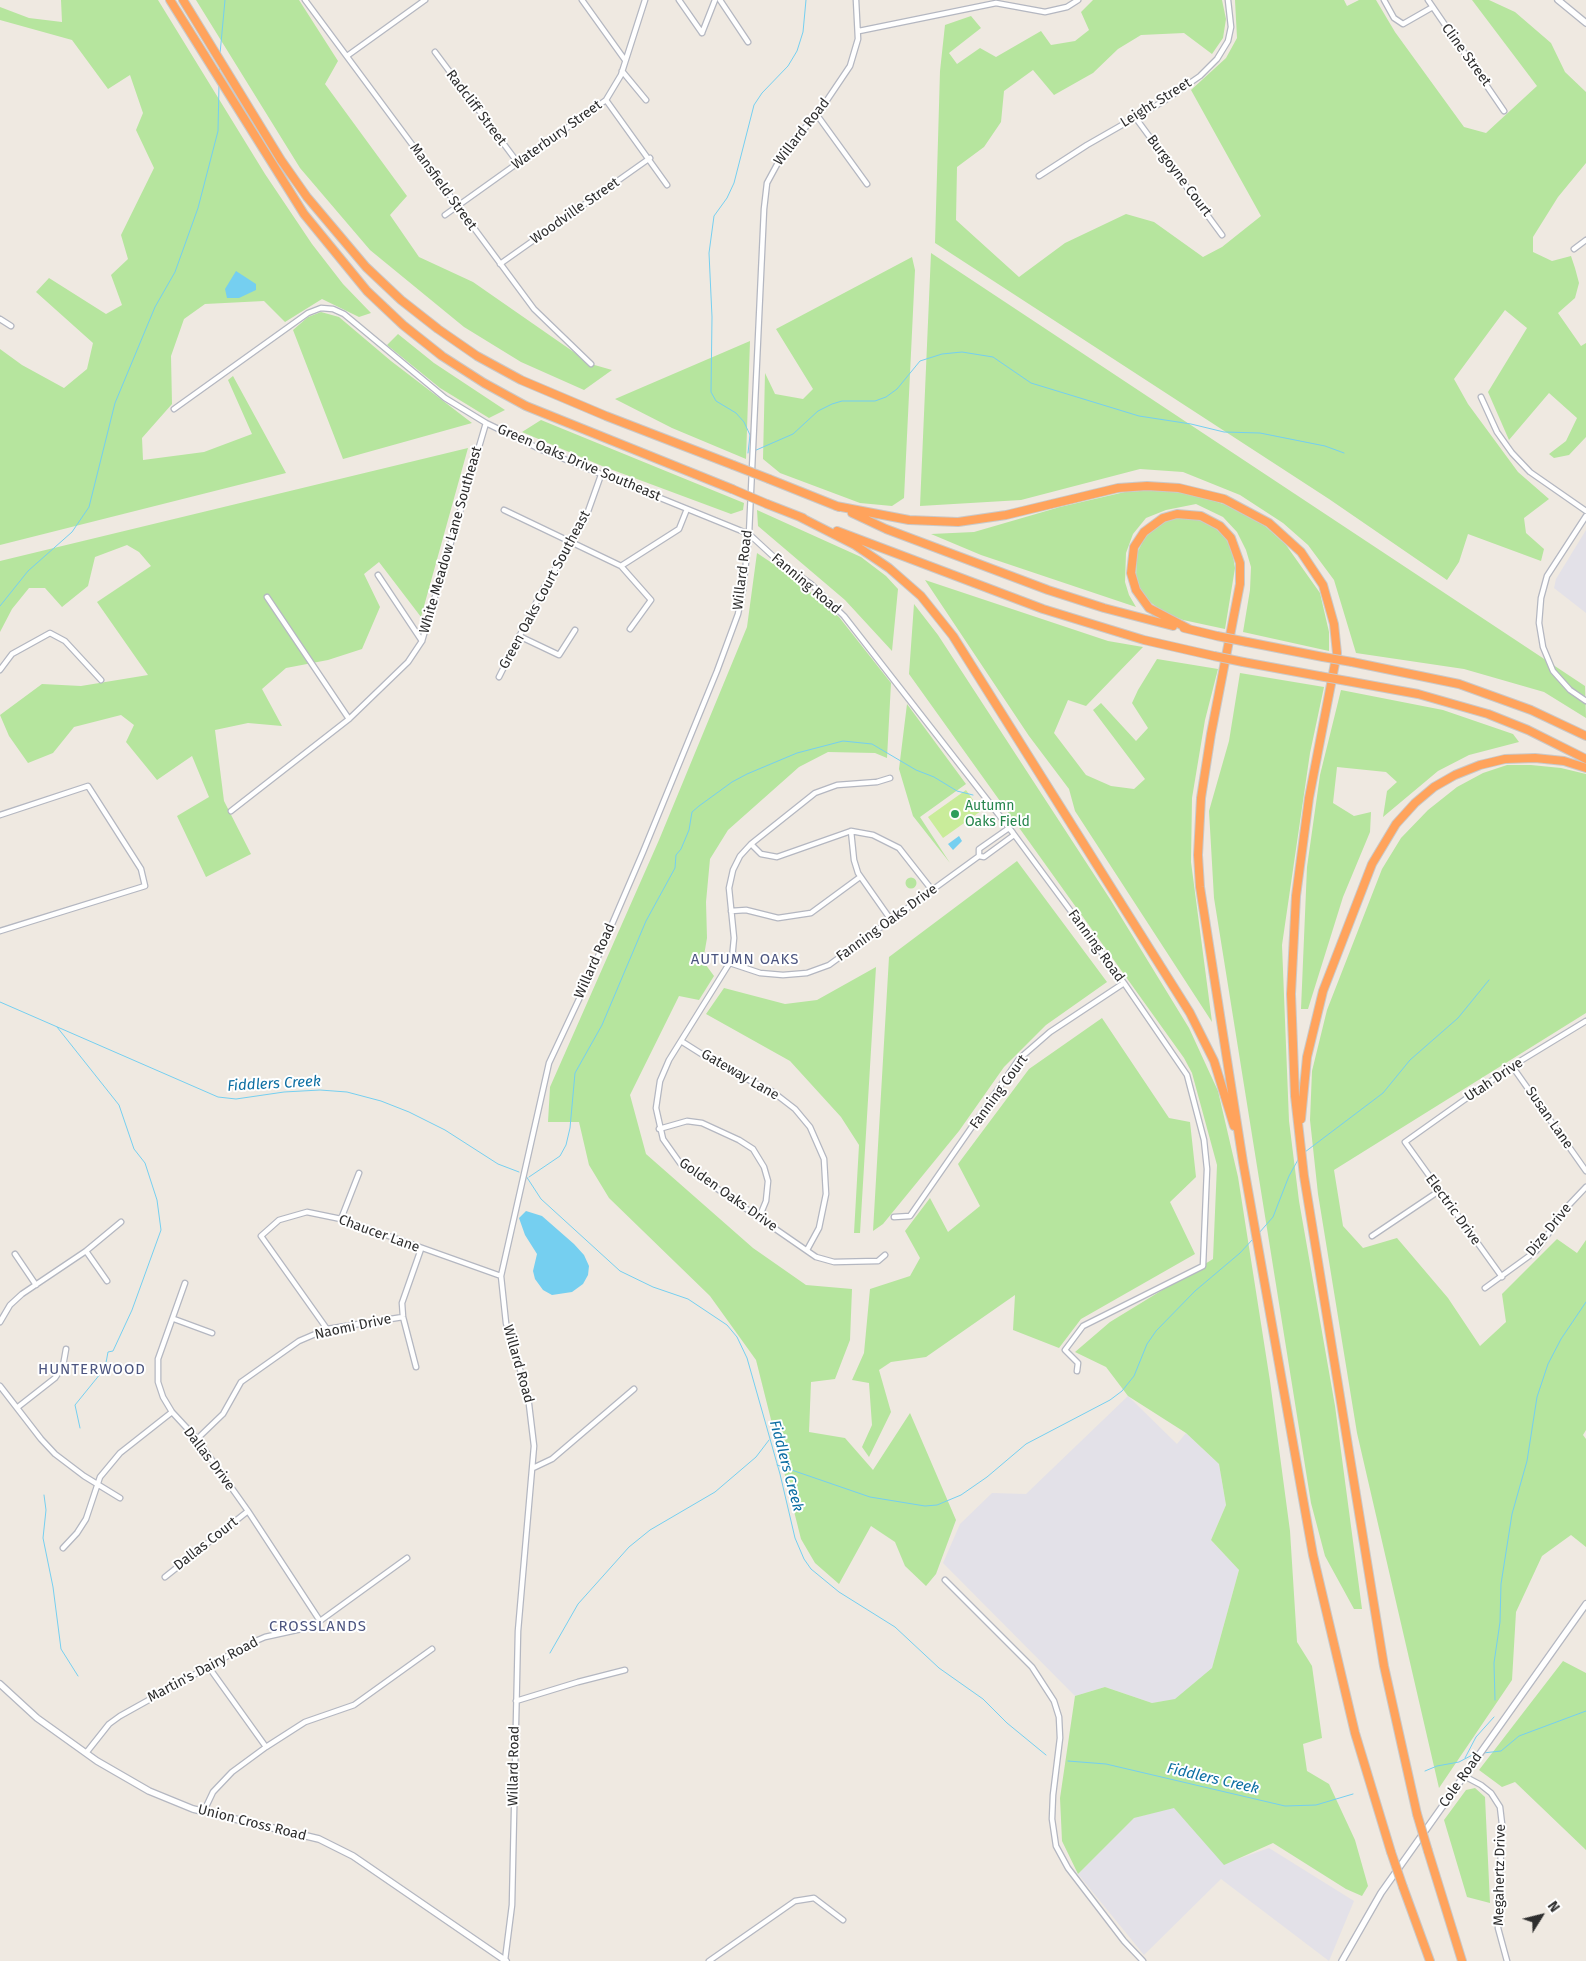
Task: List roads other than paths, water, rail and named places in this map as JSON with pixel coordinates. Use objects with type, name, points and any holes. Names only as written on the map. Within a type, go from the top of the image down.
[{"type":"highway","points":[[170,0],[304,214],[366,291],[403,325],[449,360],[484,383],[526,406],[767,504],[1043,609],[1144,640],[1214,656],[1418,694],[1488,714],[1528,730],[1586,759]]},
{"type":"highway","points":[[183,0],[281,160],[306,197],[366,267],[401,300],[470,351],[521,380],[589,409],[836,506],[895,532],[1048,590],[1131,616],[1217,636],[1459,684],[1531,710],[1586,736]]},
{"type":"highway","points":[[836,506],[909,520],[958,522],[1006,515],[1118,488],[1147,486],[1179,488],[1217,497],[1255,514],[1281,532],[1309,562],[1328,598],[1334,624],[1337,653],[1302,844],[1293,946],[1292,1046],[1294,1096],[1304,1176],[1384,1666],[1417,1814],[1440,1897],[1463,1961]]},
{"type":"highway","points":[[1189,629],[1149,608],[1136,590],[1131,573],[1134,547],[1144,532],[1155,522],[1178,514],[1201,516],[1220,526],[1231,538],[1240,563],[1240,584],[1204,782],[1198,855],[1204,920],[1232,1084],[1243,1162],[1325,1612],[1355,1733],[1391,1852],[1430,1961]]},
{"type":"highway","points":[[798,516],[855,545],[889,568],[921,596],[953,636],[1190,1013],[1214,1060],[1243,1162]]},
{"type":"highway","points":[[1304,1176],[1302,1101],[1314,1024],[1346,929],[1372,864],[1388,836],[1406,813],[1424,795],[1447,779],[1480,765],[1505,759],[1535,758],[1564,761],[1586,768]]},
{"type":"highway","points":[[1423,1944],[1426,1961]]},
{"type":"main road","points":[[1558,0],[1586,23]]},
{"type":"main road","name":"Cole Road","points":[[1342,1961],[1381,1893],[1586,1604]]},
{"type":"main road","name":"Union Cross Road","points":[[0,1684],[37,1718],[86,1753],[149,1790],[204,1811],[319,1839],[354,1856],[506,1960]]},
{"type":"street","name":"Mansfield Street","points":[[305,0],[534,309],[592,364]]},
{"type":"street","points":[[347,56],[425,0]]},
{"type":"street","points":[[582,0],[625,60]]},
{"type":"street","name":"Waterbury Street","points":[[445,215],[606,100],[622,70],[645,0]]},
{"type":"street","points":[[678,0],[702,32],[715,0]]},
{"type":"street","points":[[720,0],[748,42]]},
{"type":"street","name":"Willard Road","points":[[506,1960],[512,1905],[518,1631],[534,1446],[530,1407],[506,1323],[501,1276],[544,1077],[557,1043],[588,980],[643,852],[729,640],[743,590],[748,534],[765,196],[768,183],[778,160],[794,138],[817,115],[850,66],[858,45],[856,0]]},
{"type":"street","points":[[858,31],[996,3],[1045,12],[1067,7],[1078,0]]},
{"type":"street","name":"Leight Street","points":[[1038,176],[1174,95],[1200,76],[1217,58],[1228,41],[1231,26],[1228,0]]},
{"type":"street","points":[[1384,0],[1394,18],[1402,24],[1431,8]]},
{"type":"street","name":"Cline Street","points":[[1428,0],[1431,8],[1504,111]]},
{"type":"street","name":"Radcliff Street","points":[[434,52],[518,164]]},
{"type":"street","points":[[622,70],[646,100]]},
{"type":"street","points":[[606,100],[650,158],[667,185]]},
{"type":"street","points":[[817,115],[867,184]]},
{"type":"street","name":"Burgoyne Court","points":[[1135,117],[1222,235]]},
{"type":"street","name":"Woodville Street","points":[[500,264],[650,158]]},
{"type":"street","points":[[1574,249],[1586,240]]},
{"type":"street","name":"Green Oaks Drive Southeast","points":[[174,409],[242,358],[308,313],[321,308],[333,309],[344,314],[445,398],[486,423],[542,450],[748,534]]},
{"type":"street","points":[[0,319],[11,326]]},
{"type":"street","points":[[1482,397],[1497,432],[1512,453],[1530,472],[1586,511]]},
{"type":"street","name":"White Meadow Lane Southeast","points":[[231,810],[349,719],[408,662],[422,641],[486,423]]},
{"type":"street","name":"Green Oaks Court Southeast","points":[[498,678],[519,636],[586,517],[602,475]]},
{"type":"street","points":[[621,566],[679,529],[687,509]]},
{"type":"street","points":[[504,510],[621,566],[651,600],[630,629]]},
{"type":"street","points":[[1586,516],[1547,576],[1540,598],[1539,623],[1543,647],[1554,671],[1570,690],[1586,701]]},
{"type":"street","name":"Fanning Road","points":[[748,534],[775,558],[811,584],[844,616],[1009,828],[1124,983],[1187,1075],[1204,1140],[1207,1169],[1203,1266],[1083,1326],[1065,1350],[1078,1363],[1077,1372]]},
{"type":"street","points":[[378,575],[422,641]]},
{"type":"street","points":[[267,597],[349,719]]},
{"type":"street","points":[[519,636],[559,656],[575,630]]},
{"type":"street","points":[[0,670],[12,654],[50,633],[65,641],[101,680]]},
{"type":"street","name":"Golden Oaks Drive","points":[[885,1255],[878,1261],[834,1262],[822,1260],[806,1250],[680,1163],[668,1148],[659,1129],[656,1108],[657,1090],[664,1070],[730,963],[734,945],[729,895],[730,878],[735,865],[750,844],[802,802],[822,790],[844,784],[869,783],[890,778]]},
{"type":"street","points":[[0,815],[88,786],[141,869],[144,886],[0,931]]},
{"type":"street","name":"Fanning Oaks Drive","points":[[979,856],[979,850],[1009,828]]},
{"type":"street","points":[[750,844],[766,855],[785,856],[851,832],[873,835],[893,844],[904,853],[932,890]]},
{"type":"street","points":[[851,832],[854,860],[860,877],[891,920]]},
{"type":"street","name":"Fanning Oaks Drive","points":[[730,963],[752,971],[775,975],[814,971],[843,957],[979,856],[986,856],[1014,835]]},
{"type":"street","points":[[731,911],[746,910],[778,918],[811,913],[860,877]]},
{"type":"street","name":"Fanning Court","points":[[894,1217],[910,1216],[1020,1059],[1050,1032],[1124,983]]},
{"type":"street","name":"Utah Drive","points":[[1405,1142],[1512,1066],[1586,1021]]},
{"type":"street","name":"Gateway Lane","points":[[681,1041],[719,1065],[773,1092],[795,1109],[810,1127],[824,1159],[826,1194],[822,1217],[806,1250]]},
{"type":"street","name":"Susan Lane","points":[[1512,1066],[1586,1171]]},
{"type":"street","points":[[659,1129],[687,1121],[702,1122],[753,1149],[764,1167],[768,1181],[766,1201],[759,1218]]},
{"type":"street","name":"Electric Drive","points":[[1405,1142],[1502,1277]]},
{"type":"street","points":[[341,1219],[359,1173]]},
{"type":"street","name":"Dize Drive","points":[[1485,1288],[1536,1251],[1568,1206],[1586,1187]]},
{"type":"street","points":[[1372,1236],[1439,1191]]},
{"type":"street","name":"Chaucer Lane","points":[[327,1329],[261,1236],[279,1220],[293,1215],[316,1213],[341,1219],[501,1276]]},
{"type":"street","points":[[0,1322],[16,1300],[86,1251],[121,1222]]},
{"type":"street","points":[[416,1367],[403,1317],[402,1303],[421,1249]]},
{"type":"street","points":[[86,1251],[107,1281]]},
{"type":"street","points":[[16,1254],[36,1285]]},
{"type":"street","name":"Dallas Drive","points":[[185,1283],[158,1359],[158,1382],[163,1397],[172,1412],[197,1439],[248,1511],[320,1621]]},
{"type":"street","name":"Naomi Drive","points":[[197,1439],[223,1414],[241,1382],[299,1341],[327,1329],[403,1317]]},
{"type":"street","points":[[174,1318],[212,1333]]},
{"type":"street","points":[[18,1407],[55,1378],[63,1366],[66,1349]]},
{"type":"street","points":[[0,1386],[55,1454],[120,1498]]},
{"type":"street","points":[[533,1468],[552,1459],[634,1389]]},
{"type":"street","points":[[63,1548],[78,1533],[86,1519],[97,1483],[120,1453],[172,1412]]},
{"type":"street","name":"Dallas Court","points":[[165,1577],[248,1511]]},
{"type":"street","name":"Martin's Dairy Road","points":[[86,1753],[109,1724],[120,1716],[208,1666],[265,1637],[306,1628],[320,1621],[407,1558]]},
{"type":"street","points":[[945,1580],[1032,1668],[1054,1701],[1059,1717],[1060,1738],[1052,1819],[1056,1846],[1068,1868],[1124,1940],[1143,1961]]},
{"type":"street","points":[[204,1811],[213,1792],[232,1772],[266,1747],[305,1722],[354,1705],[432,1649]]},
{"type":"street","points":[[208,1666],[266,1747]]},
{"type":"street","points":[[516,1701],[625,1670]]},
{"type":"street","name":"Megahertz Drive","points":[[1464,1776],[1491,1793],[1500,1807],[1502,1824],[1498,1928],[1507,1961]]},
{"type":"street","points":[[709,1961],[795,1901],[814,1898],[832,1914],[843,1920]]},
{"type":"water","points":[[236,271],[256,284],[256,290],[239,298],[227,298],[225,289]]},
{"type":"water","points":[[959,836],[962,841],[953,850],[948,844]]},
{"type":"water","points":[[526,1211],[542,1216],[584,1255],[589,1266],[588,1275],[583,1284],[572,1292],[552,1295],[543,1290],[535,1279],[533,1271],[537,1254],[525,1235],[519,1218]]},
{"type":"waterway","points":[[220,54],[225,0]]},
{"type":"waterway","points":[[748,453],[750,435],[744,422],[736,413],[716,401],[711,392],[712,317],[709,253],[714,216],[727,198],[734,183],[754,105],[762,93],[788,66],[797,51],[803,32],[806,0]]},
{"type":"waterway","points":[[219,74],[220,65]]},
{"type":"waterway","points":[[0,606],[28,571],[72,532],[89,507],[115,403],[155,307],[175,272],[198,208],[218,131],[219,85]]},
{"type":"waterway","points":[[754,451],[793,434],[818,411],[832,404],[842,401],[875,401],[886,397],[897,389],[920,361],[942,354],[962,352],[993,357],[1031,383],[1139,416],[1191,424],[1224,432],[1260,433],[1325,446],[1344,453]]},
{"type":"waterway","points":[[529,1177],[560,1156],[566,1145],[570,1128],[575,1073],[602,1025],[646,921],[675,868],[676,855],[681,849],[689,830],[692,812],[732,782],[747,774],[797,753],[843,741],[872,744],[957,791],[973,795]]},
{"type":"waterway","points":[[1305,1152],[1383,1093],[1410,1060],[1458,1018],[1489,980]]},
{"type":"waterway","name":"Fiddlers Creek","points":[[0,1002],[218,1097],[236,1099],[284,1092],[320,1090],[347,1092],[381,1101],[409,1112],[445,1130],[498,1164],[519,1172]]},
{"type":"waterway","points":[[57,1027],[119,1105],[134,1149],[145,1163],[157,1200],[161,1230],[132,1310],[113,1351],[108,1352],[105,1368],[75,1405],[80,1428]]},
{"type":"waterway","points":[[1259,1233],[1273,1217],[1289,1176],[1299,1158]]},
{"type":"waterway","name":"Fiddlers Creek","points":[[526,1176],[541,1199],[620,1271],[653,1287],[688,1299],[727,1325],[737,1337],[747,1358],[780,1474],[795,1538],[804,1559],[811,1569],[839,1592],[895,1627],[939,1668],[983,1699],[1007,1723],[1046,1755]]},
{"type":"waterway","points":[[777,1465],[870,1497],[925,1506],[937,1505],[961,1495],[987,1477],[1026,1444],[1110,1400],[1122,1391],[1134,1376],[1147,1344],[1156,1331],[1195,1291],[1240,1253],[1253,1239]]},
{"type":"waterway","points":[[1495,1700],[1494,1663],[1500,1622],[1501,1584],[1512,1514],[1527,1461],[1537,1397],[1548,1364],[1561,1339],[1586,1302]]},
{"type":"waterway","points":[[550,1653],[578,1604],[629,1547],[650,1530],[715,1492],[756,1457],[769,1440]]},
{"type":"waterway","points":[[44,1495],[46,1510],[43,1538],[53,1587],[61,1649],[78,1676]]},
{"type":"waterway","name":"Fiddlers Creek","points":[[1483,1753],[1501,1751],[1519,1736],[1586,1711]]},
{"type":"waterway","points":[[1465,1758],[1476,1737],[1494,1717]]},
{"type":"waterway","name":"Fiddlers Creek","points":[[1425,1771],[1437,1766],[1459,1762],[1476,1753]]},
{"type":"waterway","name":"Fiddlers Creek","points":[[1068,1761],[1106,1764],[1285,1806],[1316,1805],[1353,1794]]},
{"type":"place","name":"Autumn Oaks Field","points":[[955,814]]},
{"type":"district","name":"AUTUMN OAKS","points":[[745,960]]},
{"type":"district","name":"HUNTERWOOD","points":[[92,1370]]},
{"type":"district","name":"CROSSLANDS","points":[[318,1627]]}]
